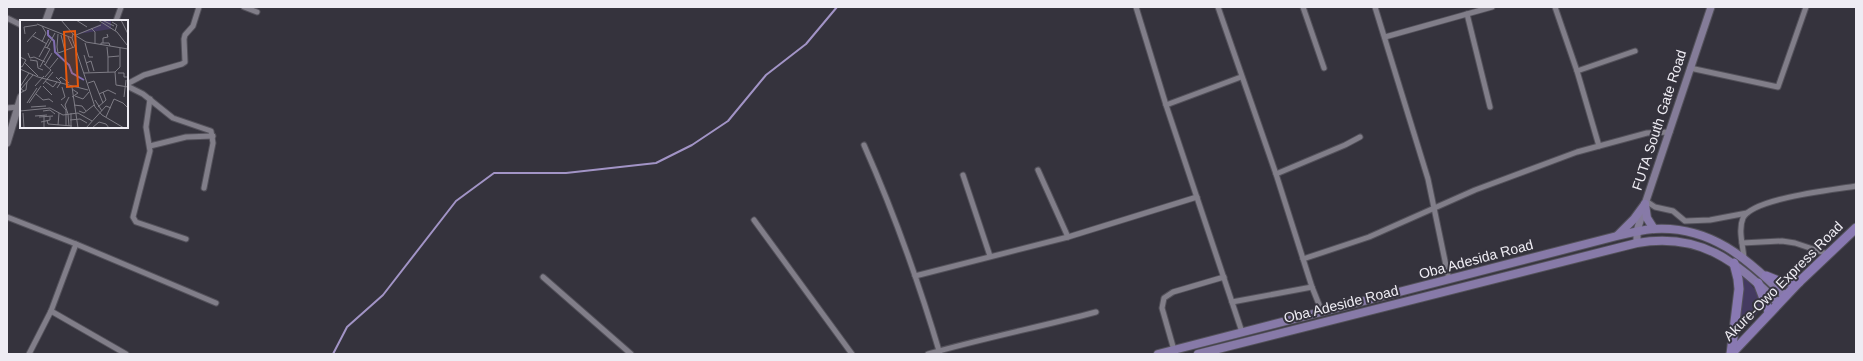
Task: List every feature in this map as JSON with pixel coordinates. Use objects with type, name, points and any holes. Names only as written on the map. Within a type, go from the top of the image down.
[{"type":"highway","name":"Akure-Owo Express Road","points":[[1731,354],[1769,312],[1856,228]]},
{"type":"highway","points":[[1731,354],[1739,289],[1734,263]]},
{"type":"highway","points":[[1766,276],[1781,282],[1799,282]]},
{"type":"highway","points":[[1758,283],[1769,312]]},
{"type":"main road","name":"FUTA South Gate Road","points":[[1637,242],[1637,231],[1645,203],[1711,7]]},
{"type":"main road","points":[[1645,203],[1647,218],[1654,229]]},
{"type":"main road","points":[[1617,236],[1630,224],[1645,203]]},
{"type":"main road","name":"Oba Adesida Road","points":[[1158,354],[1617,236],[1654,229],[1680,231],[1711,239],[1744,258],[1766,276],[1781,300]]},
{"type":"main road","name":"Oba Adeside Road","points":[[1198,354],[1637,242],[1670,240],[1686,243],[1713,252],[1734,263],[1781,300]]},
{"type":"street","points":[[46,20],[51,7]]},
{"type":"street","points":[[116,20],[121,7]]},
{"type":"street","points":[[128,84],[144,75],[185,62],[184,39],[187,32],[193,26],[199,7]]},
{"type":"street","points":[[244,7],[257,12]]},
{"type":"street","points":[[1136,7],[1166,106],[1242,332]]},
{"type":"street","points":[[1218,7],[1241,77],[1276,174],[1312,287],[1322,312]]},
{"type":"street","points":[[1304,7],[1324,68]]},
{"type":"street","points":[[1375,7],[1435,207],[1449,280]]},
{"type":"street","points":[[1385,37],[1492,7]]},
{"type":"street","points":[[1555,7],[1577,71],[1599,146]]},
{"type":"street","points":[[1690,68],[1778,87],[1806,7]]},
{"type":"street","points":[[1467,14],[1490,107]]},
{"type":"street","points":[[7,18],[20,24]]},
{"type":"street","points":[[1577,71],[1635,51]]},
{"type":"street","points":[[1166,106],[1241,77]]},
{"type":"street","points":[[128,85],[138,90],[173,118],[209,129],[213,136],[204,188]]},
{"type":"street","points":[[150,99],[146,127],[150,146],[133,210],[133,220],[186,238]]},
{"type":"street","points":[[7,143],[20,100]]},
{"type":"street","points":[[7,108],[18,106]]},
{"type":"street","points":[[1303,259],[1369,236],[1435,207],[1539,166],[1599,146],[1647,133],[1670,132]]},
{"type":"street","points":[[150,146],[186,137],[213,136]]},
{"type":"street","points":[[1276,174],[1345,146],[1360,137]]},
{"type":"street","points":[[864,145],[887,196],[940,352]]},
{"type":"street","points":[[1038,170],[1068,236]]},
{"type":"street","points":[[963,176],[990,256]]},
{"type":"street","points":[[1645,203],[1673,212],[1685,221],[1710,220],[1747,213],[1768,202],[1856,186]]},
{"type":"street","points":[[915,276],[1068,236],[1196,197]]},
{"type":"street","points":[[1744,258],[1741,225],[1747,213]]},
{"type":"street","points":[[7,218],[76,244],[216,303]]},
{"type":"street","points":[[754,220],[852,354]]},
{"type":"street","points":[[1742,243],[1782,241],[1795,243],[1828,254]]},
{"type":"street","points":[[29,354],[51,311],[76,244]]},
{"type":"street","points":[[543,276],[631,354]]},
{"type":"street","points":[[1174,350],[1162,308],[1164,298],[1173,292],[1224,277]]},
{"type":"street","points":[[1232,302],[1312,287]]},
{"type":"street","points":[[51,311],[126,354]]},
{"type":"street","points":[[928,354],[940,352],[990,336],[1050,324],[1096,312]]},
{"type":"shaded area","points":[[1740,271],[1756,291],[1761,306],[1755,317],[1737,336]]},
{"type":"waterway","points":[[333,354],[347,327],[383,295],[456,201],[494,173],[566,173],[656,163],[692,145],[728,121],[766,75],[806,44],[837,7]]}]
